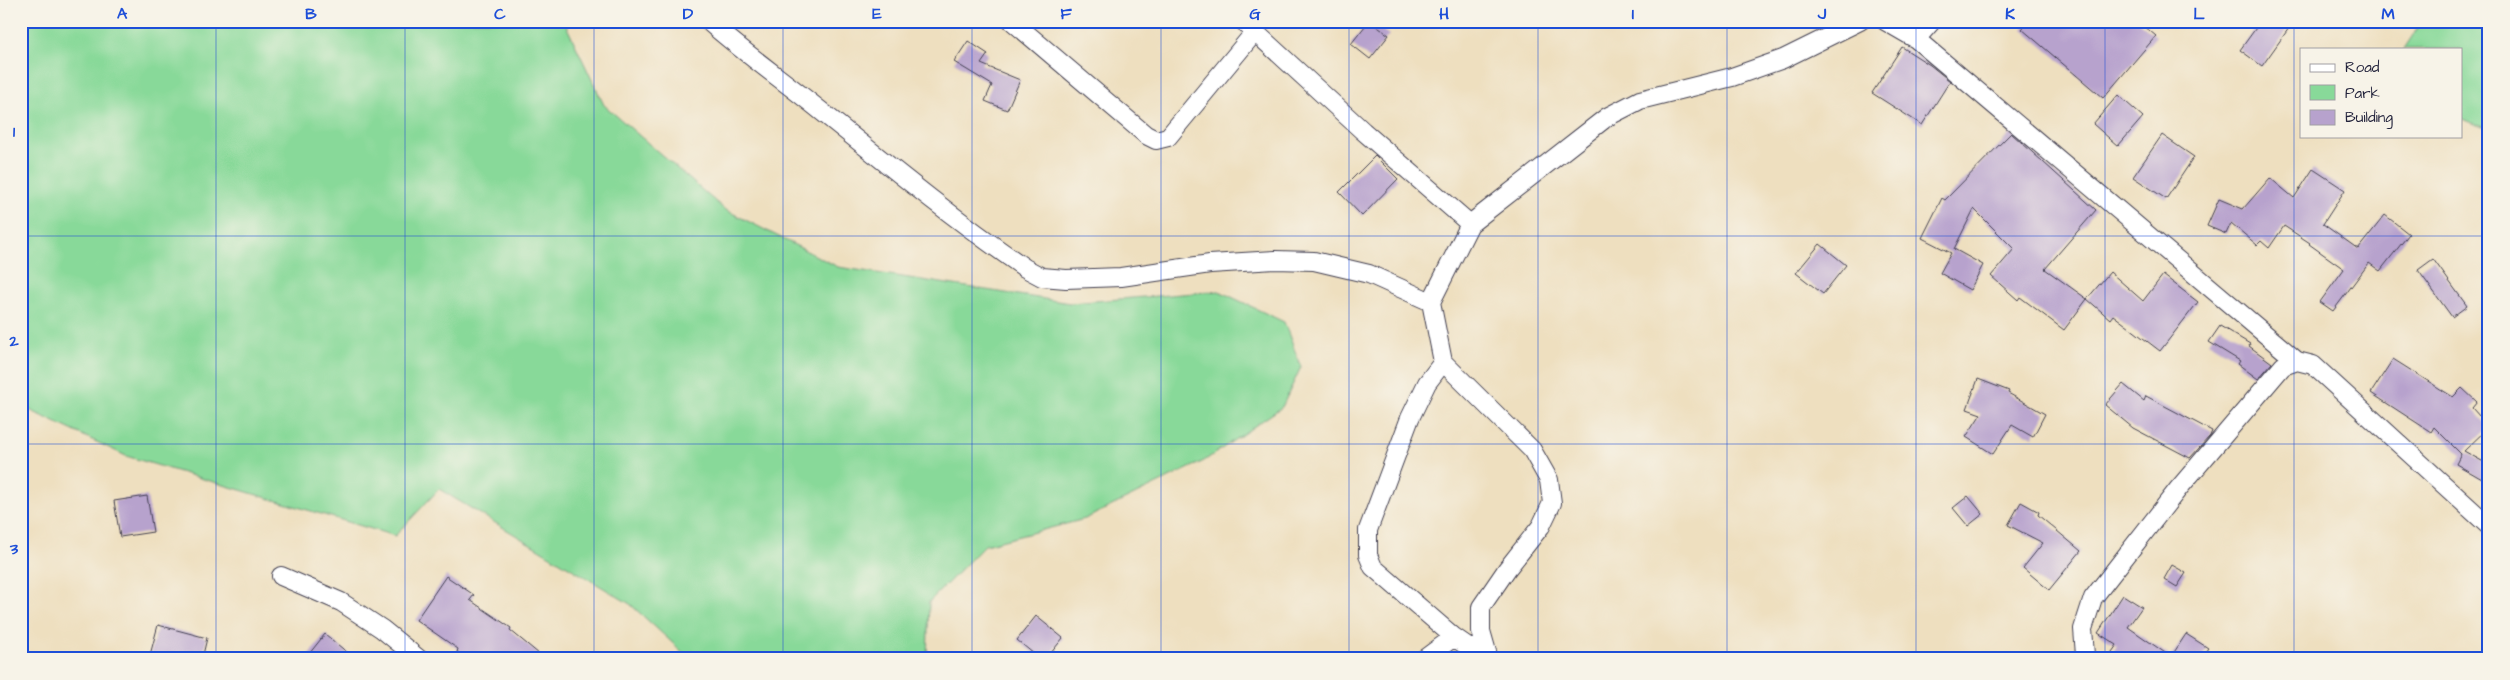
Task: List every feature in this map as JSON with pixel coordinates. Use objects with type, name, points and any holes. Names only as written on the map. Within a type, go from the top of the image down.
[{"type":"street","points":[[708,21],[738,48],[819,109],[920,192],[1024,268],[1042,277],[1066,279],[1121,277],[1210,264],[1275,260],[1314,261],[1369,274],[1431,302]]},
{"type":"street","points":[[1012,21],[1146,135],[1156,140],[1168,137],[1248,27],[1470,224]]},
{"type":"street","points":[[1487,659],[1481,631],[1481,607],[1507,569],[1541,526],[1552,503],[1549,480],[1532,450],[1443,362],[1431,302],[1470,224],[1607,117],[1640,100],[1732,77],[1783,59],[1860,21]]},
{"type":"street","points":[[1885,21],[1916,39],[2297,361],[2313,365],[2489,526]]},
{"type":"street","points":[[1916,39],[1932,21]]},
{"type":"street","points":[[2088,659],[2085,655],[2083,629],[2093,598],[2178,488],[2283,366],[2297,361]]},
{"type":"street","points":[[1443,362],[1427,383],[1410,418],[1368,530],[1366,542],[1368,555],[1373,567],[1454,637],[1487,659]]},
{"type":"street","points":[[281,576],[341,602],[382,629],[419,659]]},
{"type":"street","points":[[1424,659],[1454,637]]},
{"type":"green space","points":[[21,21],[564,21],[604,105],[724,209],[838,267],[1070,303],[1219,291],[1284,322],[1301,367],[1282,407],[1204,461],[1085,519],[985,545],[929,602],[927,659],[690,659],[630,604],[439,489],[395,536],[126,456],[21,406]]},
{"type":"green space","points":[[2422,21],[2489,21],[2489,130],[2462,118],[2462,48],[2405,48]]},
{"type":"building","points":[[1369,21],[1389,35],[1370,59],[1351,44]]},
{"type":"building","points":[[2029,21],[2138,21],[2156,36],[2103,98],[2022,29]]},
{"type":"building","points":[[2261,21],[2294,21],[2262,66],[2240,50]]},
{"type":"building","points":[[968,41],[988,54],[981,64],[1020,80],[1007,110],[985,101],[992,85],[954,62]]},
{"type":"building","points":[[1902,47],[1950,81],[1922,125],[1872,93]]},
{"type":"building","points":[[2118,95],[2143,117],[2118,146],[2093,124]]},
{"type":"building","points":[[2011,133],[2096,210],[2045,269],[2087,299],[2064,330],[2020,297],[2018,300],[1991,276],[2014,249],[1974,209],[1954,249],[1983,265],[1970,290],[1940,273],[1951,253],[1922,238],[1942,198],[1945,200]]},
{"type":"building","points":[[2162,135],[2194,157],[2166,199],[2133,177]]},
{"type":"building","points":[[1375,156],[1398,179],[1362,216],[1339,192]]},
{"type":"building","points":[[2313,169],[2345,190],[2323,224],[2358,249],[2385,215],[2409,234],[2380,271],[2369,263],[2333,311],[2320,302],[2344,269],[2310,243],[2284,226],[2269,248],[2261,241],[2257,245],[2231,223],[2226,234],[2207,226],[2219,199],[2243,209],[2270,178],[2294,198]]},
{"type":"building","points":[[1820,244],[1846,265],[1823,294],[1796,273]]},
{"type":"building","points":[[2433,259],[2467,306],[2452,317],[2418,270]]},
{"type":"building","points":[[2110,272],[2143,301],[2163,275],[2198,302],[2160,351],[2113,315],[2110,319],[2087,299]]},
{"type":"building","points":[[2220,326],[2250,344],[2249,346],[2272,363],[2258,379],[2238,364],[2240,361],[2209,342]]},
{"type":"building","points":[[2393,359],[2453,397],[2462,388],[2477,402],[2472,408],[2489,427],[2464,451],[2489,465],[2489,483],[2456,464],[2461,454],[2434,427],[2431,432],[2371,393]]},
{"type":"building","points":[[1978,379],[2009,391],[2008,393],[2045,414],[2033,437],[2012,425],[1993,454],[1966,437],[1981,414],[1967,409]]},
{"type":"building","points":[[2123,384],[2144,401],[2146,396],[2212,431],[2210,436],[2190,458],[2133,428],[2105,405]]},
{"type":"building","points":[[147,496],[153,532],[120,537],[114,501]]},
{"type":"building","points":[[1968,496],[1983,514],[1968,526],[1953,508]]},
{"type":"building","points":[[2021,502],[2039,512],[2038,515],[2081,551],[2049,590],[2023,568],[2043,543],[2008,525]]},
{"type":"building","points":[[2172,565],[2186,573],[2177,587],[2164,579]]},
{"type":"building","points":[[446,576],[474,595],[470,600],[511,628],[510,630],[545,659],[467,659],[457,652],[458,649],[416,620]]},
{"type":"building","points":[[2123,595],[2142,607],[2128,627],[2171,657],[2186,634],[2208,648],[2200,659],[2107,659],[2117,645],[2098,633]]},
{"type":"building","points":[[1036,616],[1063,638],[1046,659],[1040,659],[1017,640]]},
{"type":"building","points":[[158,625],[207,638],[202,659],[163,659],[150,655]]},
{"type":"building","points":[[325,634],[355,659],[305,659]]}]
